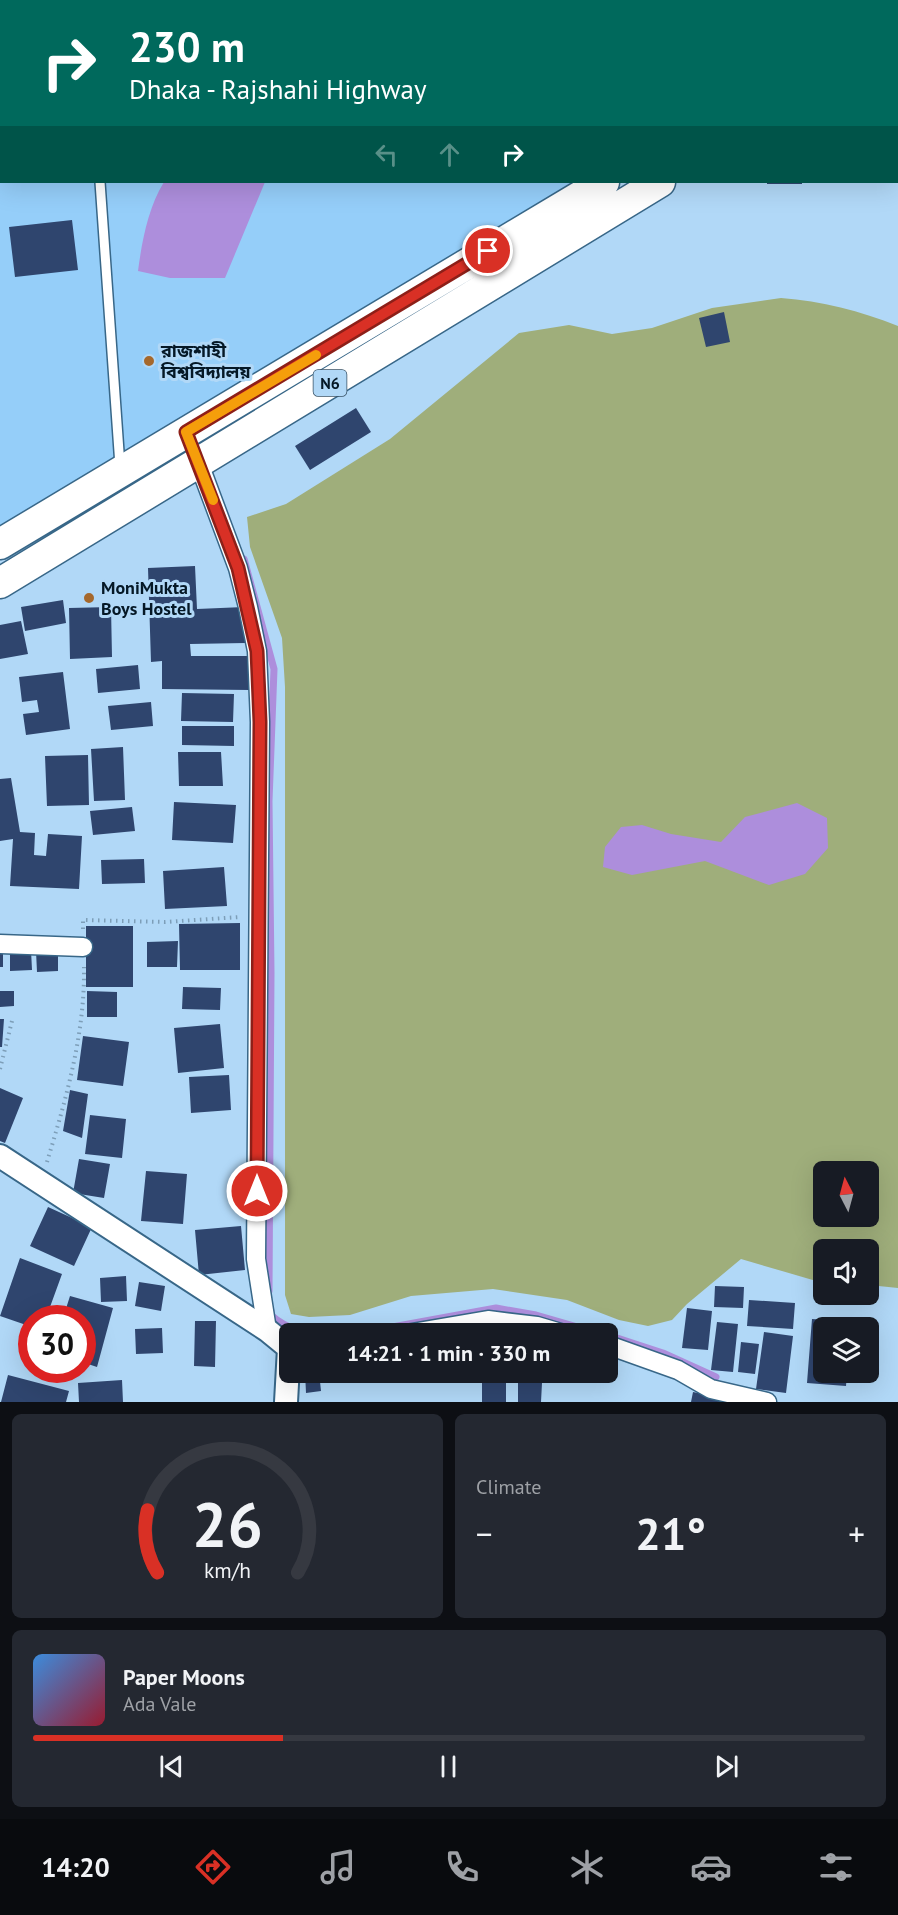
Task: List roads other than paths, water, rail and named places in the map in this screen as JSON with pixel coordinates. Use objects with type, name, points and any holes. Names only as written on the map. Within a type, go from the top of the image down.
[{"type":"highway","name":"N6","points":[[0,544],[602,183]]},
{"type":"highway","name":"N6","points":[[0,583],[658,183]]},
{"type":"street","points":[[186,432],[238,568],[257,651],[260,722],[256,1259],[267,1330]]},
{"type":"street","points":[[0,944],[83,947]]},
{"type":"street","points":[[0,1156],[279,1340]]},
{"type":"street","points":[[470,1323],[488,1320],[512,1323]]},
{"type":"street","points":[[618,1349],[678,1370],[711,1389],[767,1402]]},
{"type":"street","points":[[286,1402],[287,1383]]},
{"type":"lane","points":[[100,183],[121,471]]},
{"type":"waterway","points":[[244,559],[274,669],[269,801],[271,973],[269,1291]]},
{"type":"waterway","points":[[414,1323],[496,1308],[536,1315],[564,1323]]},
{"type":"waterway","points":[[271,1311],[271,1315],[283,1323]]},
{"type":"waterway","points":[[618,1338],[663,1353],[716,1377]]},
{"type":"place","name":"রাজশাহী বিশ্ববিদ্যালয়","points":[[149,361]]},
{"type":"place","name":"MoniMukta Boys Hostel","points":[[89,598]]}]
